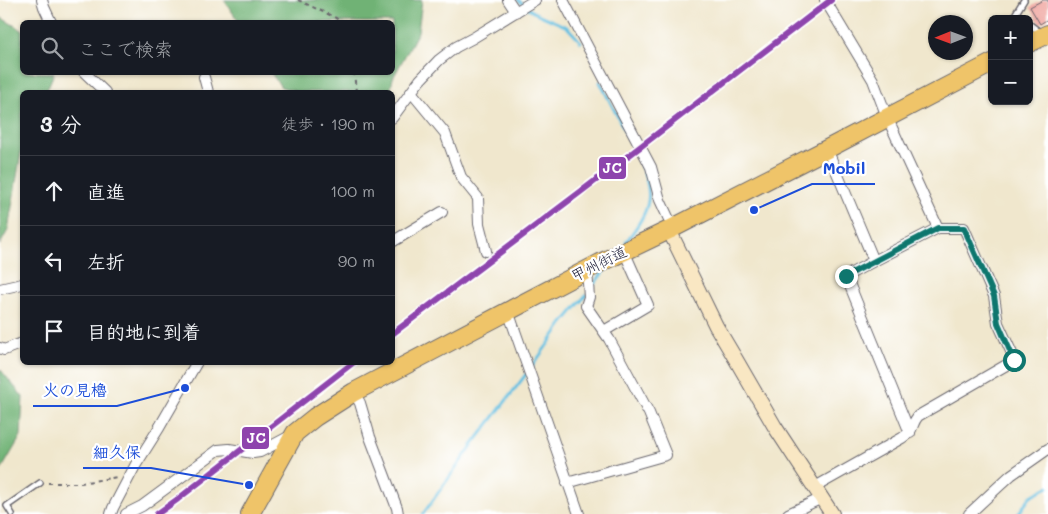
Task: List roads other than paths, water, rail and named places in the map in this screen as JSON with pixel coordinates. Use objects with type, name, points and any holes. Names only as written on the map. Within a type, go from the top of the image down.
[{"type":"highway","name":"甲州街道","points":[[250,514],[295,434],[354,392],[508,311],[592,272],[624,251],[828,149],[988,65]]},
{"type":"street","points":[[42,0],[50,20]]},
{"type":"street","points":[[508,0],[518,11]]},
{"type":"street","points":[[563,0],[651,167],[660,200],[671,229],[716,326],[775,427],[832,514]]},
{"type":"street","points":[[825,0],[873,80],[887,117],[938,228]]},
{"type":"street","points":[[395,114],[420,80],[438,60],[456,47],[533,1]]},
{"type":"street","points":[[87,75],[103,90]]},
{"type":"street","points":[[204,76],[208,90]]},
{"type":"street","points":[[412,93],[444,133],[461,178],[478,198],[479,224],[486,251]]},
{"type":"street","points":[[828,149],[874,260]]},
{"type":"street","points":[[395,240],[442,212]]},
{"type":"street","points":[[788,514],[910,432],[918,416],[1014,360],[998,323],[994,296],[964,228],[938,228],[846,276],[910,432]]},
{"type":"street","points":[[604,331],[648,305],[624,251]]},
{"type":"street","points":[[568,483],[666,455],[649,413],[610,339],[586,306],[592,272]]},
{"type":"street","points":[[0,289],[20,284]]},
{"type":"street","points":[[508,311],[579,514]]},
{"type":"street","points":[[0,348],[4,350],[20,344]]},
{"type":"street","points":[[111,514],[130,475],[195,365]]},
{"type":"street","points":[[354,392],[360,403],[370,437],[398,514]]},
{"type":"street","points":[[126,514],[142,506],[218,450],[229,449],[253,453],[260,452],[295,434]]},
{"type":"street","points":[[969,514],[1011,475],[1048,449]]},
{"type":"lane","points":[[1018,15],[1016,13],[1024,0]]},
{"type":"lane","points":[[12,514],[7,506],[40,483]]},
{"type":"waterway","points":[[518,0],[533,12],[567,27],[581,42]]},
{"type":"waterway","points":[[600,82],[632,145]]},
{"type":"waterway","points":[[626,242],[641,220],[648,201],[647,182],[637,156]]},
{"type":"waterway","points":[[591,288],[607,267]]},
{"type":"waterway","points":[[531,368],[563,323],[586,295]]},
{"type":"waterway","points":[[423,514],[527,373]]},
{"type":"waterway","points":[[1018,514],[1031,496],[1048,487]]},
{"type":"place","name":"Mobil","points":[[754,210]]},
{"type":"place","name":"火の見櫓","points":[[185,388]]},
{"type":"place","name":"細久保","points":[[249,485]]}]
